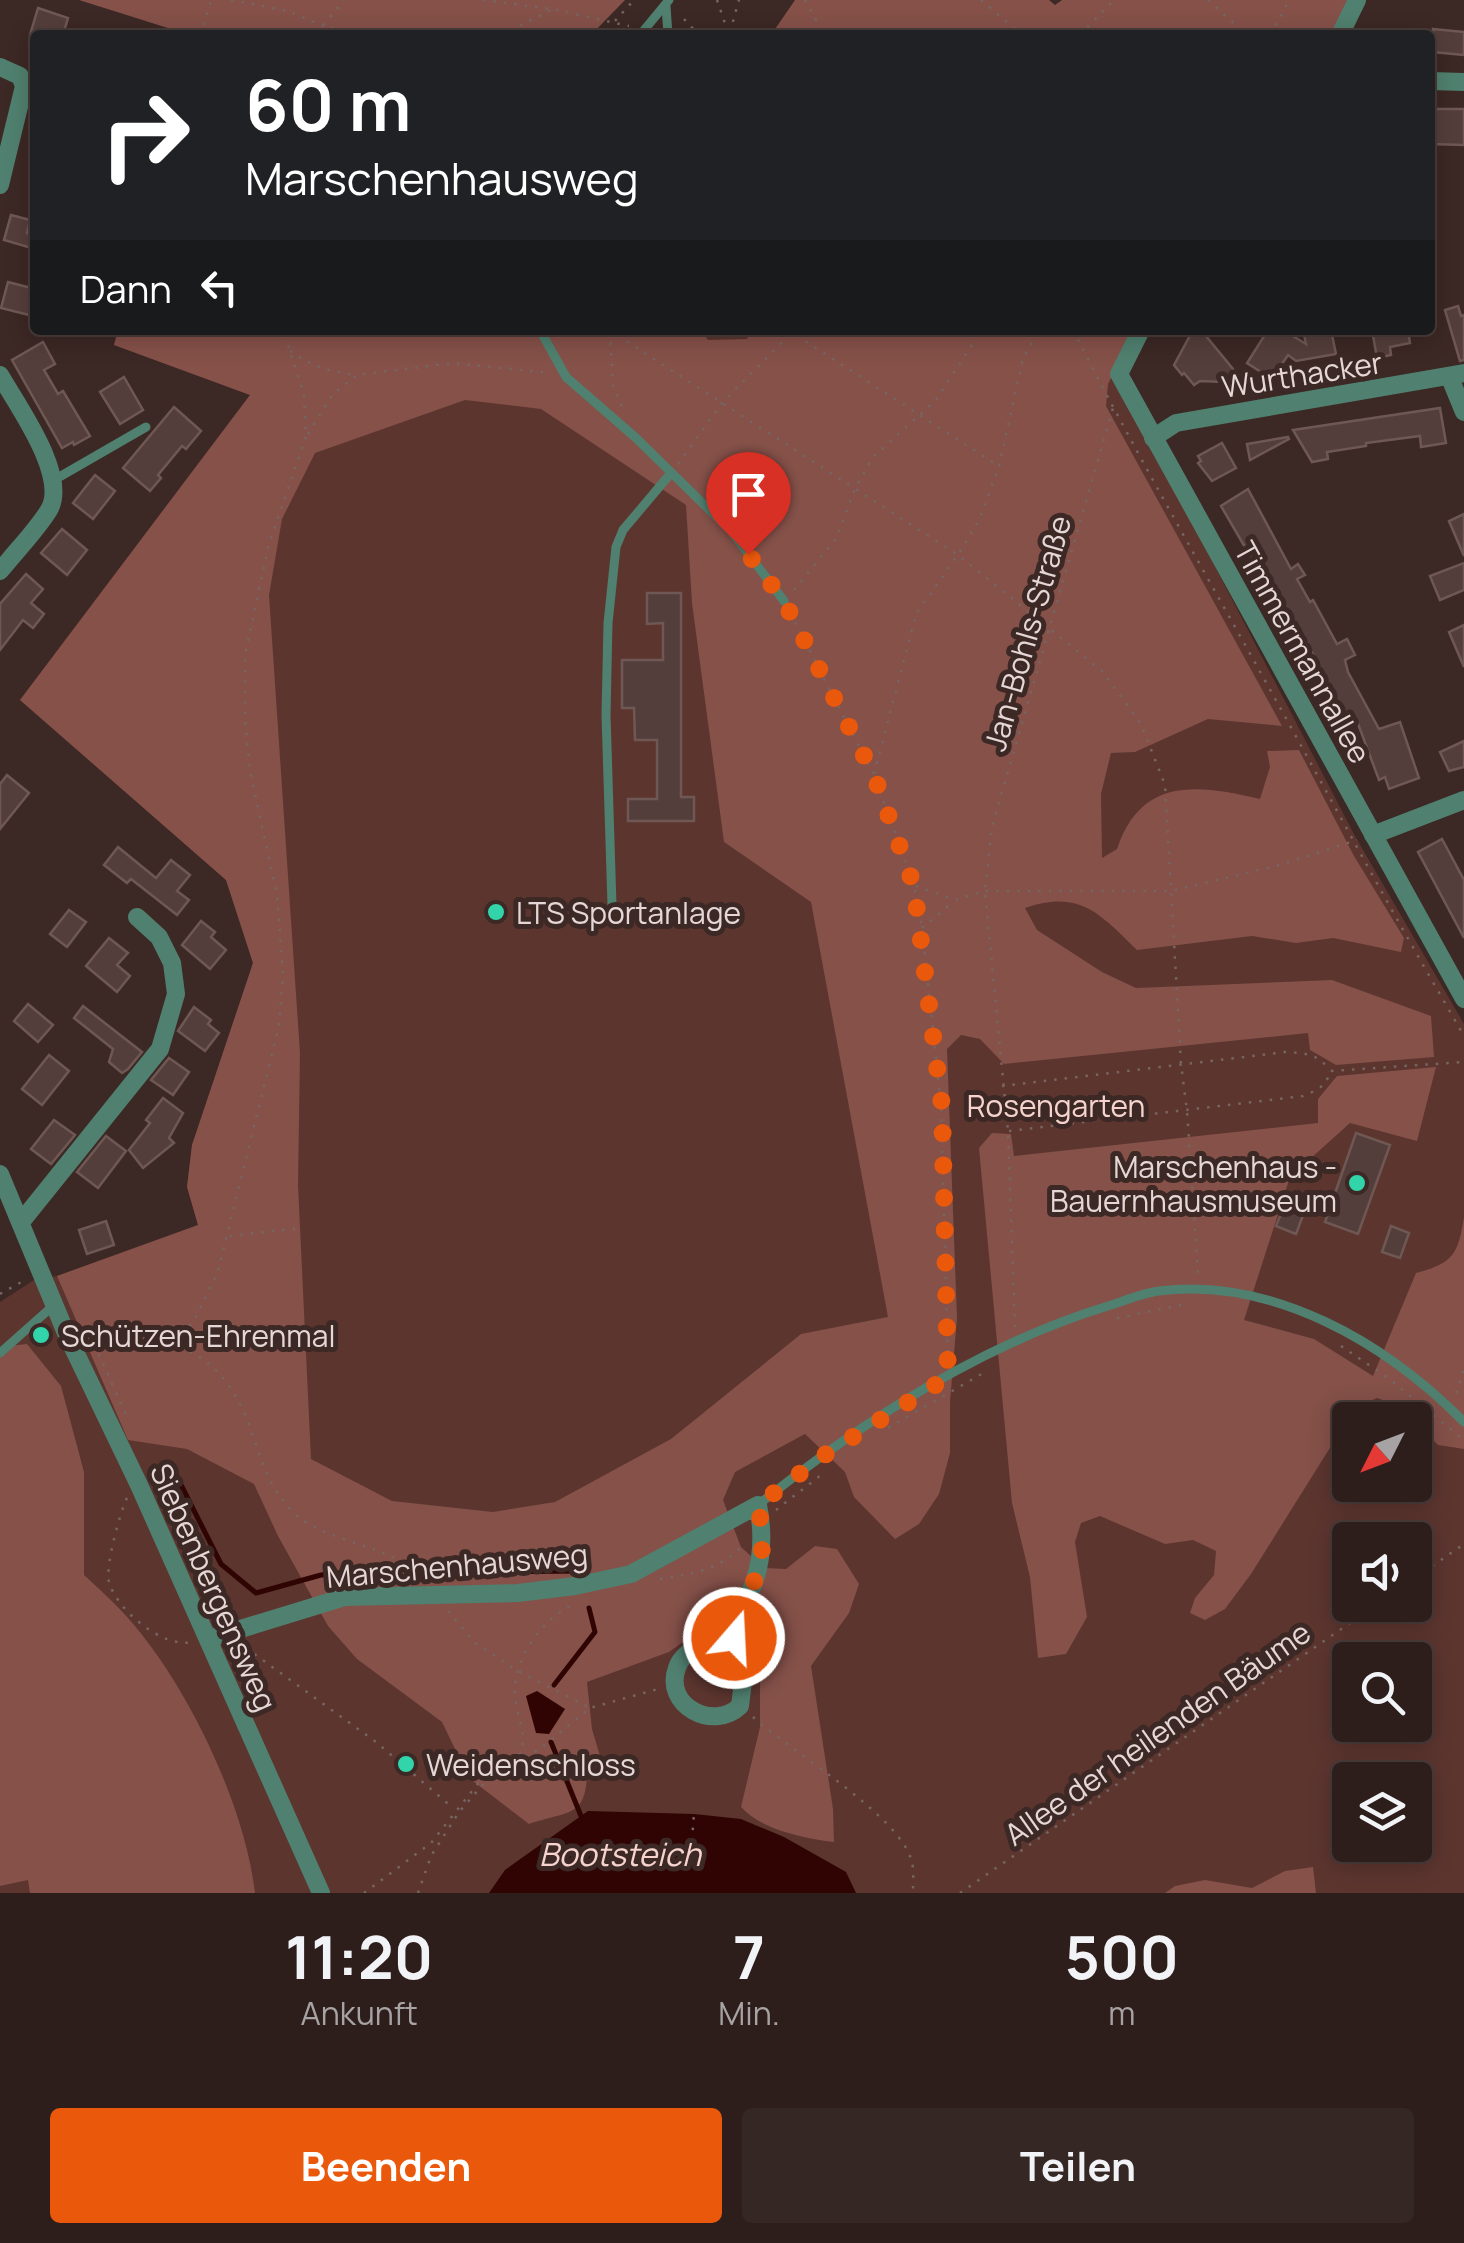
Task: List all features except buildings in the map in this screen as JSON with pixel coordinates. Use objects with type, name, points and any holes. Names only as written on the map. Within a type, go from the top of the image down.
[{"type":"street","points":[[1342,30],[1357,0]]},
{"type":"street","points":[[0,67],[20,76],[24,86],[0,185]]},
{"type":"street","points":[[1435,81],[1464,82]]},
{"type":"street","points":[[1130,396],[1120,374],[1139,335]]},
{"type":"street","points":[[0,375],[46,457],[54,480],[52,506],[0,571]]},
{"type":"street","points":[[1457,375],[1464,412]]},
{"type":"street","name":"Wurthacker","points":[[1153,438],[1176,424],[1457,375]]},
{"type":"street","name":"Timmermannallee","points":[[1130,396],[1464,1000]]},
{"type":"street","points":[[1373,835],[1464,800]]},
{"type":"street","points":[[21,1222],[160,1049],[176,994],[172,963],[158,938],[137,917]]},
{"type":"street","name":"Siebenbergensweg","points":[[2,1186],[138,1485],[216,1636],[321,1893]]},
{"type":"street","points":[[729,1622],[741,1670],[740,1706],[723,1716],[705,1716],[691,1711],[682,1702],[674,1684],[677,1666],[685,1655],[729,1622],[760,1573],[760,1514]]},
{"type":"street","name":"Marschenhausweg","points":[[216,1636],[345,1598],[518,1594],[631,1574],[760,1514]]},
{"type":"lane","points":[[645,30],[668,3]]},
{"type":"lane","points":[[668,3],[668,30]]},
{"type":"lane","points":[[542,335],[566,377],[636,438],[731,531],[784,601]]},
{"type":"lane","points":[[54,480],[146,426]]},
{"type":"lane","points":[[612,905],[606,714],[608,623],[616,547],[622,530],[671,473]]},
{"type":"lane","name":"Marschenhausweg","points":[[760,1514],[840,1444],[1016,1338],[1157,1291],[1231,1293],[1280,1304],[1330,1322],[1402,1367],[1464,1422]]},
{"type":"lane","points":[[0,1353],[54,1305]]},
{"type":"path","points":[[202,30],[211,0]]},
{"type":"path","points":[[231,0],[288,11],[340,30]]},
{"type":"path","points":[[322,30],[344,0]]},
{"type":"path","points":[[483,0],[552,9],[634,30]]},
{"type":"path","points":[[614,22],[634,0]]},
{"type":"path","points":[[717,0],[727,30]]},
{"type":"path","points":[[730,30],[739,0]]},
{"type":"path","points":[[806,0],[821,30]]},
{"type":"path","points":[[981,0],[1016,30]]},
{"type":"path","points":[[1085,30],[1114,0]]},
{"type":"path","points":[[1208,0],[1241,30]]},
{"type":"path","points":[[1273,30],[1289,0]]},
{"type":"path","points":[[511,30],[552,9]]},
{"type":"path","points":[[684,19],[694,30]]},
{"type":"path","points":[[288,335],[304,392],[306,436]]},
{"type":"path","points":[[609,335],[613,386],[636,438]]},
{"type":"path","points":[[617,335],[958,556],[1102,672],[1141,724],[1165,786],[1181,1064],[1188,1111],[1200,1290]]},
{"type":"path","points":[[671,473],[722,403],[787,335]]},
{"type":"path","points":[[797,335],[998,466]]},
{"type":"path","points":[[948,1377],[942,1106],[914,886],[874,775],[784,601],[836,539],[854,489],[873,457],[936,401],[976,335]]},
{"type":"path","points":[[874,775],[916,614],[980,518],[998,466],[1024,358],[1036,335]]},
{"type":"path","points":[[1076,335],[1351,842],[1464,1036]]},
{"type":"path","points":[[289,350],[330,372],[357,375],[453,363],[529,369],[566,377]]},
{"type":"path","points":[[178,1343],[204,1302],[229,1236],[246,1150],[279,1026],[283,974],[277,896],[250,770],[245,655],[269,544],[306,436],[333,394],[357,375]]},
{"type":"path","points":[[1113,408],[1130,396]]},
{"type":"path","name":"Jan-Bohls-Straße","points":[[1016,1338],[1008,1131],[985,891],[992,827],[1113,408]]},
{"type":"path","points":[[922,928],[955,900],[985,891],[1172,890],[1280,865],[1373,835]]},
{"type":"path","points":[[914,886],[955,900]]},
{"type":"path","points":[[1002,1086],[1286,1052],[1314,1055],[1330,1071],[1328,1081],[1303,1096],[1008,1131]]},
{"type":"path","points":[[1330,1071],[1464,1062]]},
{"type":"path","points":[[229,1236],[300,1228]]},
{"type":"path","points":[[0,1294],[40,1270]]},
{"type":"path","points":[[1102,1321],[1186,1304]]},
{"type":"path","points":[[66,1332],[123,1333],[178,1343],[230,1384],[250,1428],[260,1465],[294,1513],[314,1526],[398,1560],[435,1593],[474,1642],[516,1670],[590,1708]]},
{"type":"path","points":[[1332,1340],[1388,1378],[1464,1440]]},
{"type":"path","points":[[1451,1409],[1464,1368]]},
{"type":"path","points":[[880,1432],[988,1370]]},
{"type":"path","points":[[655,1580],[700,1572],[732,1558],[760,1514],[833,1465]]},
{"type":"path","points":[[138,1485],[124,1501],[108,1579],[140,1622],[162,1638],[182,1645],[216,1636],[376,1742],[457,1811]]},
{"type":"path","points":[[1432,1566],[1464,1544]]},
{"type":"path","points":[[364,1893],[431,1843],[483,1778],[521,1752],[524,1740],[515,1697],[516,1670],[537,1636],[559,1611],[571,1606]]},
{"type":"path","name":"Allee der heilenden Bäume","points":[[960,1893],[1351,1622]]},
{"type":"path","points":[[418,1893],[431,1856],[457,1811],[486,1780],[541,1748],[590,1708],[674,1684]]},
{"type":"path","points":[[740,1706],[858,1796],[892,1830],[912,1860],[913,1893]]},
{"type":"path","points":[[692,1852],[694,1814]]},
{"type":"green space","name":"Rosengarten","points":[[117,335],[1136,335],[1117,374],[1128,399],[1355,836],[1464,1024],[1464,1893],[0,1893],[0,1302],[34,1280],[57,1276],[198,1225],[187,1187],[192,1145],[253,963],[226,880],[20,700],[250,395],[114,345]]},
{"type":"shaded area","points":[[79,0],[625,0],[596,30],[174,30]]},
{"type":"shaded area","points":[[795,0],[1049,0],[1055,5],[1062,0],[1351,0],[1336,30],[774,30]]},
{"type":"shaded area","points":[[117,335],[704,335],[708,340],[747,339],[749,335],[1132,335],[1108,384],[1106,406],[1282,726],[1208,719],[1135,752],[1111,753],[1101,794],[1102,858],[1117,849],[1127,826],[1156,798],[1193,789],[1260,799],[1270,767],[1267,751],[1299,750],[1354,856],[1404,938],[1401,952],[1333,938],[1296,943],[1252,936],[1137,950],[1100,916],[1075,903],[1060,901],[1025,908],[1037,930],[1102,972],[1136,988],[1332,980],[1431,1016],[1434,1057],[1336,1065],[1310,1050],[1308,1033],[1004,1064],[980,1039],[961,1035],[947,1049],[957,1318],[950,1453],[939,1494],[919,1524],[895,1539],[854,1497],[845,1472],[805,1434],[735,1472],[723,1500],[741,1547],[764,1568],[786,1569],[815,1546],[837,1549],[859,1584],[849,1613],[811,1666],[833,1809],[834,1842],[771,1827],[741,1807],[760,1727],[760,1651],[747,1627],[708,1624],[669,1652],[587,1682],[592,1729],[600,1756],[587,1768],[584,1796],[574,1810],[529,1824],[469,1778],[442,1722],[357,1659],[328,1626],[254,1484],[187,1449],[128,1440],[57,1276],[198,1225],[187,1187],[192,1145],[253,963],[226,880],[20,700],[250,395],[114,345]],"holes":[[[465,400],[541,409],[686,505],[692,603],[724,842],[811,902],[888,1317],[801,1334],[671,1439],[555,1502],[493,1512],[392,1501],[311,1459],[298,1185],[300,1053],[269,595],[282,519],[315,453]]]},
{"type":"shaded area","points":[[1436,1067],[1417,1141],[1350,1123],[1290,1177],[1244,1320],[1314,1339],[1373,1376],[1416,1273],[1452,1256],[1464,1217],[1464,1449],[1438,1445],[1432,1439],[1432,1402],[1388,1402],[1377,1398],[1368,1402],[1332,1402],[1332,1445],[1251,1574],[1225,1609],[1205,1620],[1190,1613],[1195,1598],[1214,1575],[1216,1551],[1193,1540],[1165,1544],[1100,1516],[1081,1523],[1075,1542],[1087,1617],[1066,1654],[1038,1658],[1030,1577],[1012,1503],[979,1148],[992,1133],[1011,1134],[1014,1156],[1318,1123],[1318,1099],[1337,1076]]},
{"type":"shaded area","points":[[27,1344],[61,1386],[84,1472],[84,1575],[150,1645],[191,1711],[226,1785],[249,1859],[255,1893],[30,1893],[28,1880],[0,1886],[0,1347]]},
{"type":"shaded area","points":[[1313,1867],[1316,1893],[1165,1893],[1175,1886],[1205,1880],[1252,1888],[1285,1871]]},
{"type":"water","points":[[537,1691],[565,1709],[549,1734],[536,1733],[526,1696]]},
{"type":"water","name":"Bootsteich","points":[[588,1811],[741,1819],[784,1837],[846,1872],[856,1893],[489,1893],[505,1870]]},
{"type":"waterway","points":[[176,1475],[221,1564],[256,1593],[321,1575],[400,1566]]},
{"type":"waterway","points":[[416,1568],[579,1571]]},
{"type":"waterway","points":[[554,1685],[595,1632],[589,1608]]},
{"type":"waterway","points":[[551,1742],[581,1816]]},
{"type":"place","name":"LTS Sportanlage","points":[[496,912]]},
{"type":"place","name":"Marschenhaus - Bauernhausmuseum","points":[[1357,1183]]},
{"type":"place","name":"Schützen-Ehrenmal","points":[[41,1335]]},
{"type":"place","name":"Weidenschloss","points":[[406,1764]]},
{"type":"route","points":[[734,1638],[729,1622],[760,1573],[762,1524],[758,1505],[882,1416],[948,1377],[942,1106],[914,886],[874,775],[784,601],[748,554]]}]
